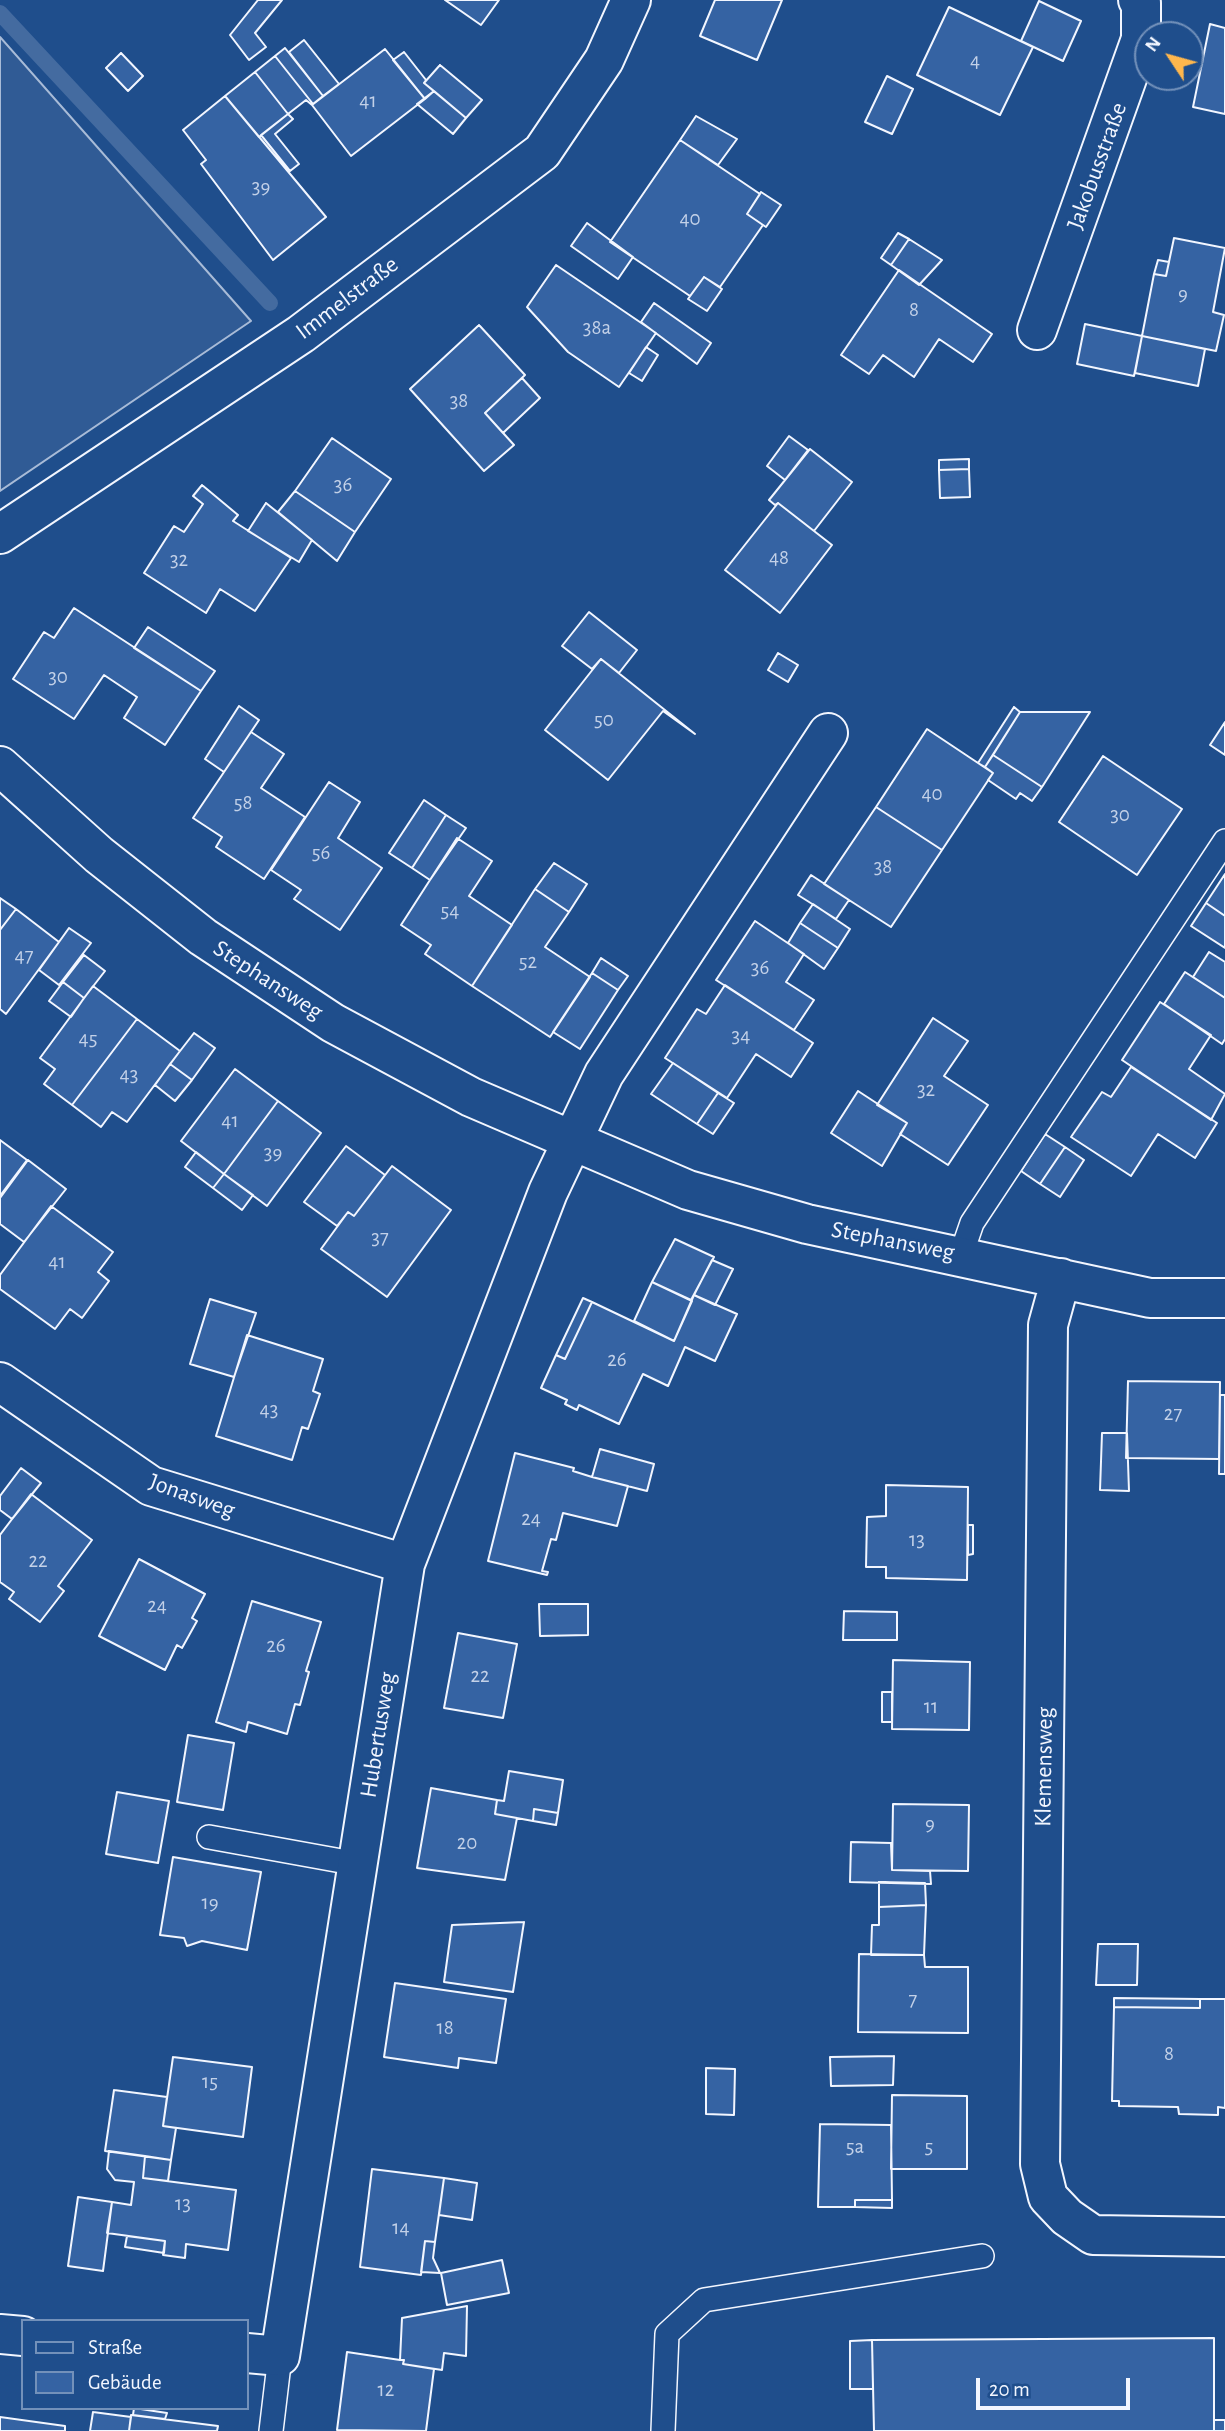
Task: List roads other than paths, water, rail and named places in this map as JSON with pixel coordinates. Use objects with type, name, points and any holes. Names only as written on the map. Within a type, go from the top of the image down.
[{"type":"street","name":"Immelstraße","points":[[0,534],[301,334],[542,152],[604,60],[631,0]]},
{"type":"street","name":"Jakobusstraße","points":[[1037,330],[1141,39],[1141,3],[1138,0]]},
{"type":"street","points":[[571,1140],[604,1074],[828,733]]},
{"type":"street","name":"Stephansweg","points":[[0,766],[99,855],[192,929],[333,1023],[471,1097],[688,1190],[807,1224],[961,1255],[1150,1298],[1225,1298]]},
{"type":"street","name":"Hubertusweg","points":[[263,2355],[358,1864],[405,1564],[548,1192],[571,1140]]},
{"type":"street","name":"Klemensweg","points":[[1061,1278],[1048,1325],[1040,2164],[1048,2197],[1067,2217],[1093,2235],[1225,2237]]},
{"type":"street","name":"Jonasweg","points":[[0,1382],[151,1486],[405,1564]]},
{"type":"street","points":[[0,2334],[21,2336]]},
{"type":"lane","points":[[961,1255],[972,1223],[1225,841]]},
{"type":"lane","points":[[209,1837],[358,1864]]},
{"type":"lane","points":[[663,2431],[667,2334],[704,2300],[982,2256]]},
{"type":"lane","points":[[263,2355],[271,2431]]},
{"type":"waterway","points":[[0,13],[270,303]]}]
